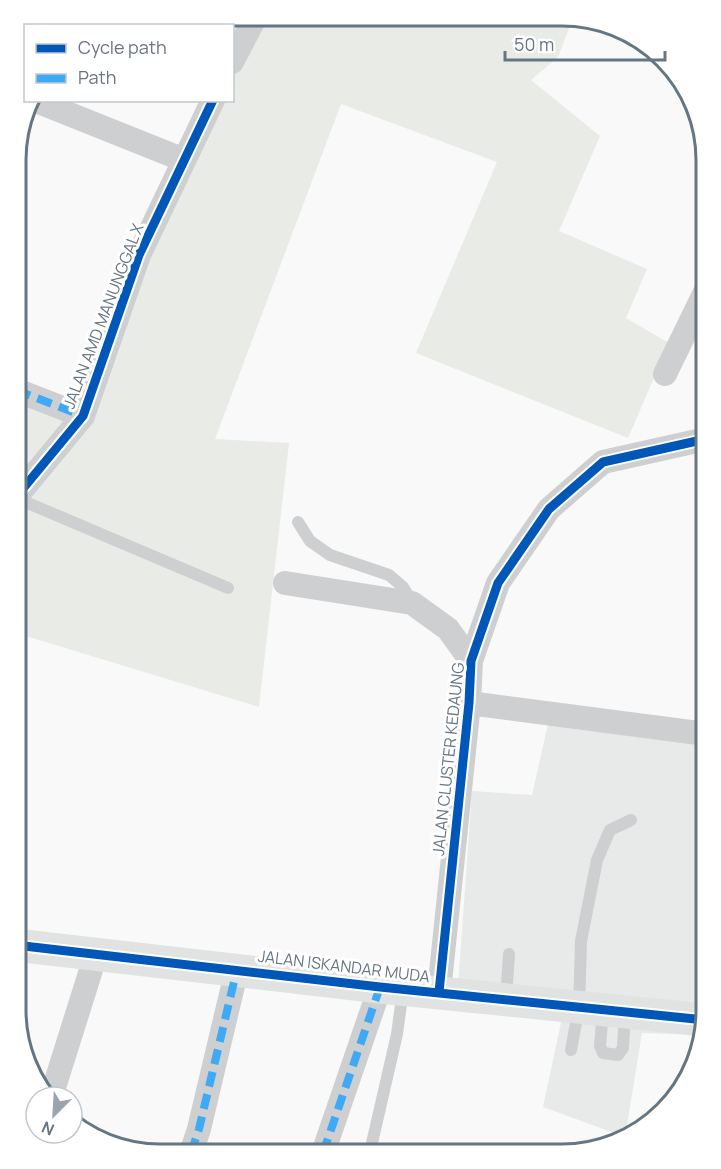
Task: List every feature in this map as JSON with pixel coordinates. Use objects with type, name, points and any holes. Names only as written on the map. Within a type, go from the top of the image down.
[{"type":"street","points":[[234,58],[250,26]]},
{"type":"street","points":[[39,102],[183,160]]},
{"type":"street","name":"JALAN AMD MANUNGGAL X","points":[[26,485],[83,416],[139,255],[212,102]]},
{"type":"street","points":[[665,374],[696,311]]},
{"type":"street","points":[[26,394],[83,416]]},
{"type":"street","name":"JALAN CLUSTER KEDAUNG","points":[[439,992],[469,703],[471,661],[498,583],[549,509],[603,462],[696,441]]},
{"type":"street","points":[[285,583],[412,603],[448,628],[471,661]]},
{"type":"street","points":[[469,703],[695,733]]},
{"type":"street","name":"JALAN ISKANDAR MUDA","points":[[26,946],[392,988],[695,1019]]},
{"type":"street","points":[[55,1085],[96,954]]},
{"type":"street","points":[[194,1144],[237,969]]},
{"type":"street","points":[[327,1144],[392,988]]},
{"type":"lane","points":[[26,501],[228,588]]},
{"type":"lane","points":[[298,522],[310,541],[330,555],[389,575],[403,587],[412,603]]},
{"type":"lane","points":[[571,1050],[602,1010],[581,941],[597,860],[610,830],[631,820]]},
{"type":"lane","points":[[506,999],[509,954]]},
{"type":"lane","points":[[372,1144],[397,1034],[392,988]]},
{"type":"shaded area","points":[[236,26],[570,26],[558,57],[531,80],[600,136],[559,231],[647,269],[626,318],[669,343],[628,438],[416,353],[497,162],[341,104],[215,439],[289,443],[259,707],[26,636],[26,395],[71,411],[113,315],[140,225],[200,102],[234,102],[234,31]]},
{"type":"shaded area","points":[[550,715],[695,738],[693,1035],[642,1033],[627,1127],[614,1133],[543,1107],[566,999],[458,987],[472,791],[532,795]]},
{"type":"marked path","points":[[26,394],[83,416]]},
{"type":"marked path","points":[[194,1144],[237,969]]},
{"type":"marked path","points":[[326,1144],[380,987]]},
{"type":"cycle path","points":[[26,485],[83,416],[139,255],[212,102]]},
{"type":"cycle path","points":[[439,992],[469,703],[471,661],[498,583],[549,509],[603,462],[696,441]]},
{"type":"cycle path","points":[[26,946],[380,987],[695,1019]]}]
